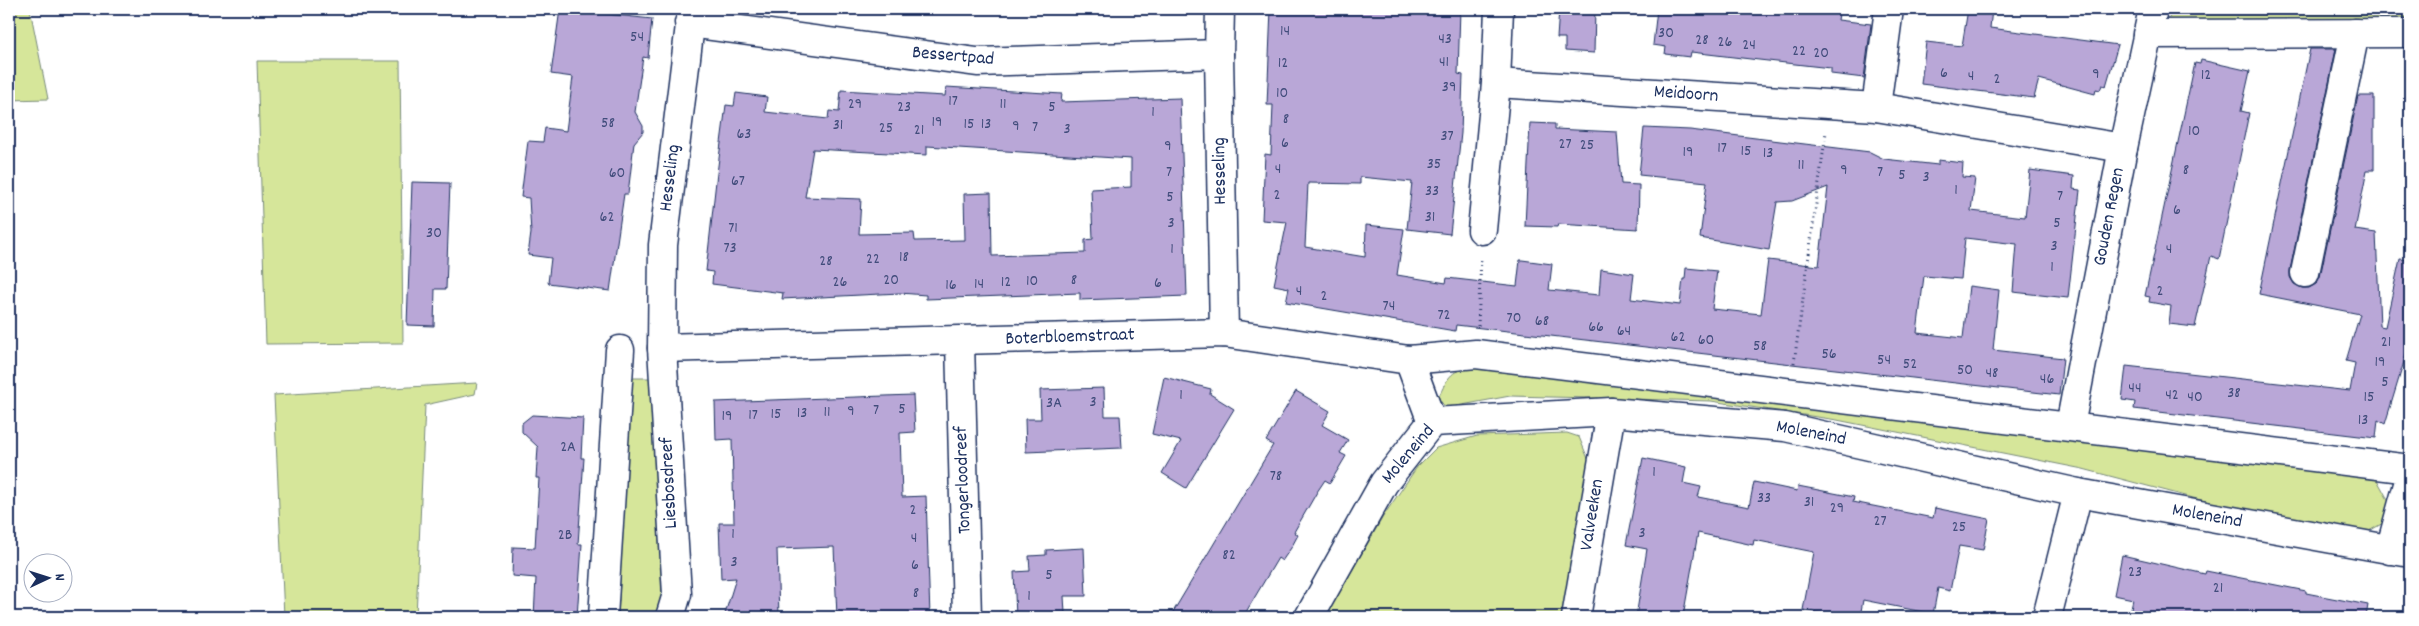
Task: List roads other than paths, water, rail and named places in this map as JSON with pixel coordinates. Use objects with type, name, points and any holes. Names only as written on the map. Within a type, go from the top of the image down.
[{"type":"street","name":"Hesseling","points":[[1220,9],[1218,54],[1224,334]]},
{"type":"street","points":[[1482,230],[1496,83],[1499,9]]},
{"type":"street","points":[[1876,106],[1889,9]]},
{"type":"street","name":"Hesseling","points":[[662,348],[663,245],[690,16]]},
{"type":"street","name":"Bessertpad","points":[[690,16],[977,62],[1218,54]]},
{"type":"street","points":[[2150,22],[2355,34],[2410,33]]},
{"type":"street","name":"Gouden Regen","points":[[2070,426],[2123,148],[2150,22]]},
{"type":"street","points":[[2305,273],[2355,34]]},
{"type":"street","name":"Meidoorn","points":[[1496,83],[1876,106],[2123,148]]},
{"type":"street","name":"Boterbloemstraat","points":[[662,348],[1224,334],[1409,360]]},
{"type":"street","name":"Tongerloodreef","points":[[960,342],[968,617]]},
{"type":"street","name":"Liesbosdreef","points":[[662,348],[677,594],[670,617]]},
{"type":"street","points":[[603,617],[620,350]]},
{"type":"street","name":"Moleneind","points":[[1409,360],[1476,354],[2410,469]]},
{"type":"street","points":[[1409,360],[1432,422]]},
{"type":"street","name":"Moleneind","points":[[1310,617],[1384,484],[1432,422],[1610,412],[1785,427],[2078,493],[2400,552]]},
{"type":"street","name":"Valveeken","points":[[1576,617],[1610,412]]},
{"type":"street","points":[[2400,552],[2410,477]]},
{"type":"street","points":[[2047,617],[2078,493]]}]
